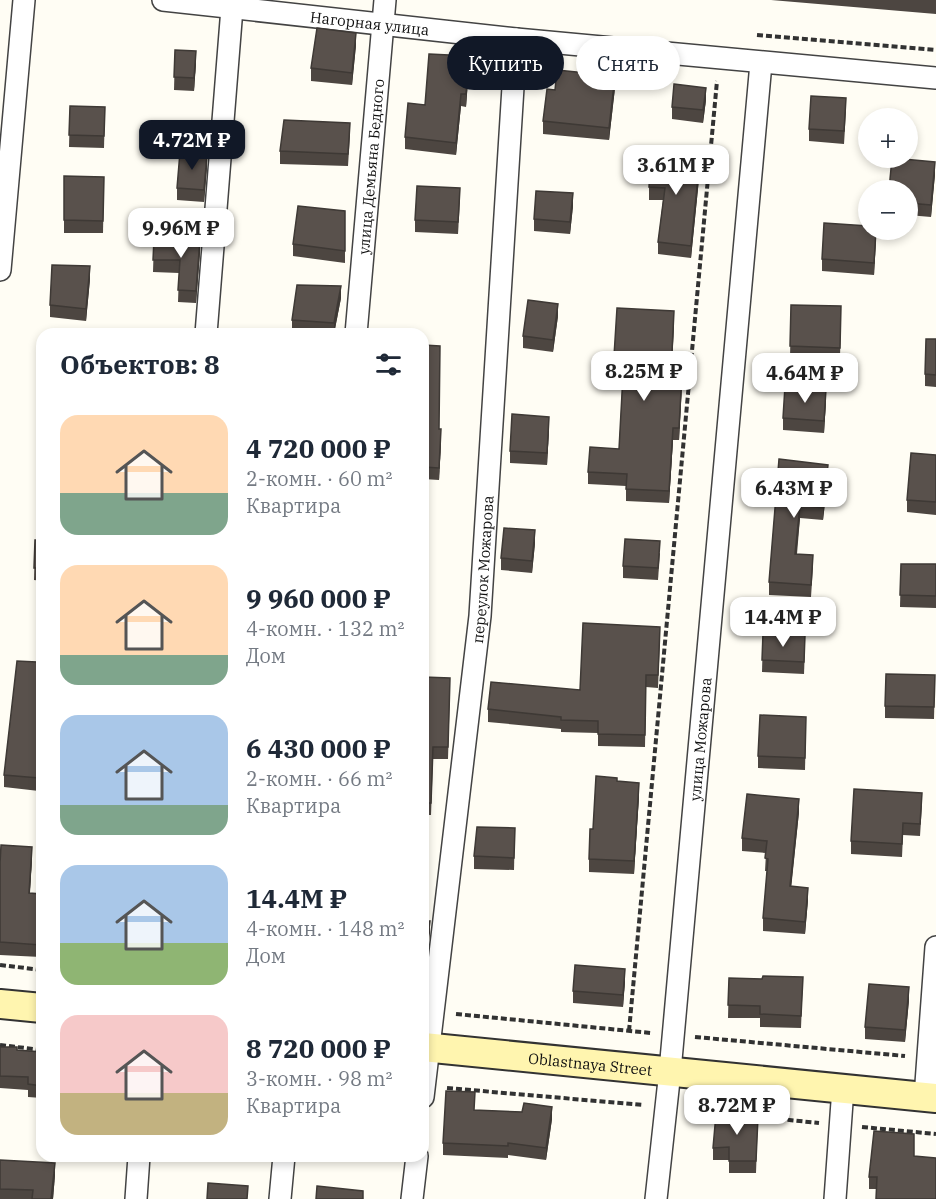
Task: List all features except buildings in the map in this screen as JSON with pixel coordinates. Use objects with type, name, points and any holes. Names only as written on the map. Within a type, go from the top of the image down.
[{"type":"main road","points":[[0,1004],[36,1007]]},
{"type":"main road","name":"Oblastnaya Street","points":[[429,1047],[931,1097]]},
{"type":"street","points":[[0,270],[24,0]]},
{"type":"street","name":"Нагорная улица","points":[[163,0],[487,36]]},
{"type":"street","name":"улица Демьяна Бедного","points":[[357,328],[385,0]]},
{"type":"street","points":[[206,328],[232,8]]},
{"type":"street","name":"Нагорная улица","points":[[564,44],[936,78]]},
{"type":"street","name":"улица Можарова","points":[[656,1199],[670,1071],[761,63]]},
{"type":"street","name":"переулок Можарова","points":[[429,1023],[480,616],[513,90]]},
{"type":"street","points":[[931,1097],[936,947]]},
{"type":"street","points":[[835,1199],[843,1088]]},
{"type":"street","points":[[136,1199],[139,1162]]},
{"type":"street","points":[[280,1199],[283,1162]]},
{"type":"street","points":[[412,1199],[416,1162]]},
{"type":"path","points":[[629,1031],[719,59]]},
{"type":"path","points":[[0,965],[36,969]]},
{"type":"path","points":[[0,1046],[36,1049]]}]
